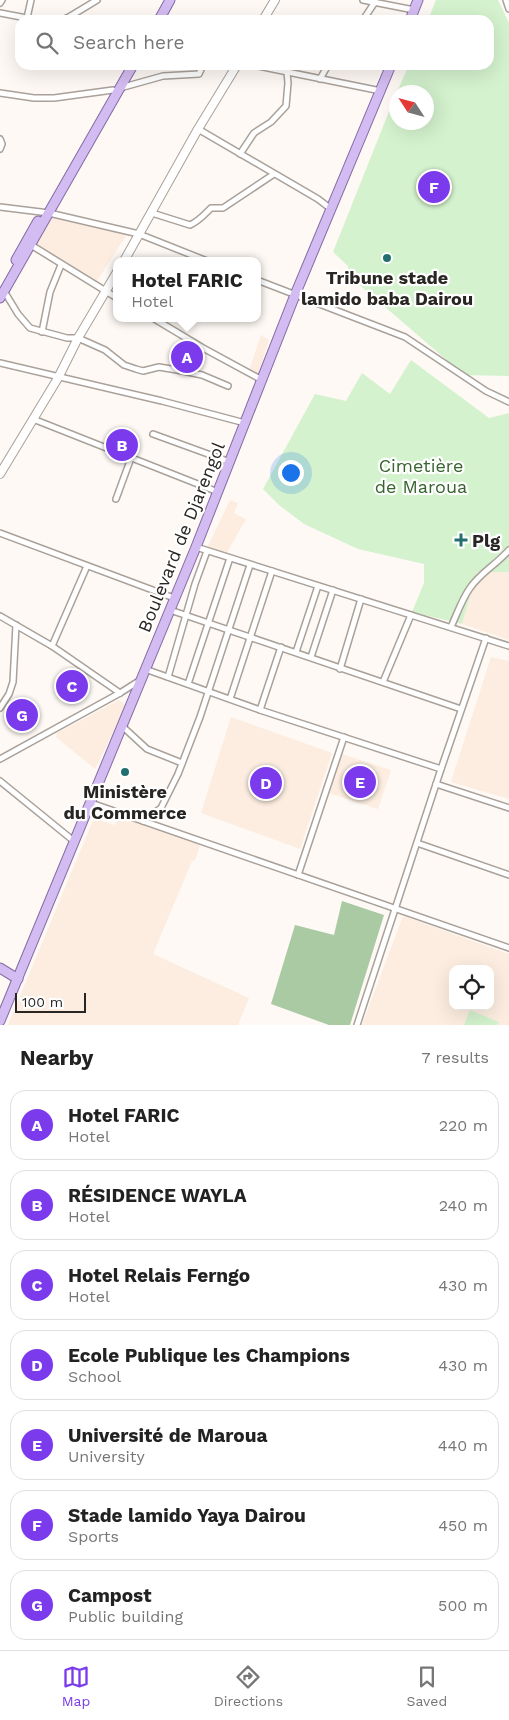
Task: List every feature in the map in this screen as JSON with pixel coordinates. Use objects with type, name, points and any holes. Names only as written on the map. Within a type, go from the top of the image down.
[{"type":"main road","points":[[156,15],[164,0]]},
{"type":"main road","points":[[161,15],[170,0]]},
{"type":"main road","points":[[266,15],[275,0]]},
{"type":"main road","points":[[412,15],[418,0]]},
{"type":"main road","points":[[117,89],[126,70]]},
{"type":"main road","points":[[1,292],[130,70]]},
{"type":"main road","points":[[126,257],[198,129],[234,70]]},
{"type":"main road","name":"Boulevard de Djarengol","points":[[0,1021],[196,547],[295,295],[389,70]]},
{"type":"main road","points":[[1,292],[31,245],[46,213]]},
{"type":"main road","points":[[0,474],[58,378],[78,338],[113,279]]},
{"type":"main road","points":[[0,968],[18,979]]},
{"type":"street","points":[[28,15],[31,0]]},
{"type":"street","points":[[72,15],[97,0]]},
{"type":"street","points":[[363,0],[414,10]]},
{"type":"street","points":[[506,0],[509,9]]},
{"type":"street","points":[[366,15],[375,2]]},
{"type":"street","points":[[0,13],[15,16]]},
{"type":"street","points":[[0,93],[34,98],[54,98],[117,89],[163,76],[199,74],[202,70]]},
{"type":"street","points":[[277,70],[381,91]]},
{"type":"street","points":[[320,79],[325,70]]},
{"type":"street","points":[[240,154],[254,133],[271,122],[286,106],[288,84],[286,72]]},
{"type":"street","points":[[198,129],[331,209]]},
{"type":"street","points":[[0,139],[2,144],[0,149]]},
{"type":"street","points":[[152,213],[190,225],[200,219],[211,208],[223,208],[274,174]]},
{"type":"street","points":[[0,208],[46,213],[139,234],[197,257]]},
{"type":"street","points":[[31,245],[113,296]]},
{"type":"street","points":[[42,332],[50,292],[61,265]]},
{"type":"street","points":[[261,282],[405,337],[486,391],[509,402]]},
{"type":"street","points":[[1,292],[30,328],[67,338],[78,338],[105,350],[124,365],[142,371],[159,367],[183,371],[202,375],[228,386]]},
{"type":"street","points":[[160,322],[263,380]]},
{"type":"street","points":[[0,363],[162,401],[245,423]]},
{"type":"street","points":[[33,419],[218,492]]},
{"type":"street","points":[[153,434],[230,462]]},
{"type":"street","points":[[116,498],[131,458]]},
{"type":"street","points":[[0,533],[174,598]]},
{"type":"street","points":[[196,547],[509,646]]},
{"type":"street","points":[[451,627],[470,588],[480,577],[496,565],[509,550]]},
{"type":"street","points":[[168,677],[195,584],[207,551]]},
{"type":"street","points":[[188,684],[230,558]]},
{"type":"street","points":[[144,821],[161,808],[182,763],[250,565]]},
{"type":"street","points":[[52,646],[87,566]]},
{"type":"street","points":[[230,699],[272,571]]},
{"type":"street","points":[[296,652],[318,586]]},
{"type":"street","points":[[311,657],[333,590]]},
{"type":"street","points":[[340,669],[361,599]]},
{"type":"street","points":[[170,610],[228,631],[311,657],[340,669],[461,708]]},
{"type":"street","points":[[383,682],[411,615]]},
{"type":"street","points":[[0,616],[52,646],[120,693]]},
{"type":"street","points":[[0,708],[10,694],[13,682],[16,625]]},
{"type":"street","points":[[357,1025],[461,708],[486,638]]},
{"type":"street","points":[[260,710],[281,647]]},
{"type":"street","points":[[145,669],[260,710],[441,769]]},
{"type":"street","points":[[0,759],[140,680]]},
{"type":"street","points":[[122,726],[147,749],[182,763]]},
{"type":"street","points":[[298,875],[344,737]]},
{"type":"street","points":[[0,781],[75,842]]},
{"type":"street","points":[[436,784],[509,808]]},
{"type":"street","points":[[90,803],[509,948]]},
{"type":"street","points":[[417,843],[509,876]]},
{"type":"shaded area","points":[[52,216],[127,234],[95,284],[33,245]]},
{"type":"shaded area","points":[[261,335],[269,340],[258,375],[249,371]]},
{"type":"shaded area","points":[[230,500],[238,503],[234,513],[246,519],[226,554],[207,548]]},
{"type":"shaded area","points":[[477,572],[509,572],[509,640],[462,624]]},
{"type":"shaded area","points":[[491,657],[509,661],[509,799],[451,782]]},
{"type":"shaded area","points":[[119,700],[126,706],[95,769],[56,737],[57,733]]},
{"type":"shaded area","points":[[231,717],[332,753],[300,849],[201,813]]},
{"type":"shaded area","points":[[342,754],[391,770],[378,809],[329,793]]},
{"type":"shaded area","points":[[122,808],[202,839],[195,860],[192,861],[153,954],[249,998],[238,1025],[8,1025],[94,818],[115,825]]},
{"type":"shaded area","points":[[403,916],[509,954],[509,1025],[362,1025]]},
{"type":"green space","points":[[436,0],[498,0],[509,23],[509,376],[464,375],[348,275],[348,266],[333,252],[389,112],[389,130],[434,130],[434,85],[400,85],[407,70],[494,70],[494,15],[430,15]]},
{"type":"green space","name":"Cimetière de Maroua","points":[[411,360],[489,418],[509,413],[509,572],[477,572],[462,624],[412,612],[424,583],[424,564],[358,549],[304,524],[279,505],[263,489],[315,394],[346,401],[362,373],[390,394]]},
{"type":"green space","points":[[342,901],[384,915],[350,1025],[329,1025],[271,1004],[295,925],[334,935]]},
{"type":"green space","points":[[470,1010],[499,1022],[497,1025],[464,1025]]},
{"type":"place","name":"Stade lamido Yaya Dairou","points":[[434,187]]},
{"type":"place","name":"Tribune stade lamido baba Dairou","points":[[387,258]]},
{"type":"place","name":"Hotel FARIC","points":[[187,357]]},
{"type":"place","name":"RÉSIDENCE WAYLA","points":[[122,445]]},
{"type":"place","name":"Plg","points":[[461,540]]},
{"type":"place","name":"Hotel Relais Ferngo","points":[[72,686]]},
{"type":"place","name":"Campost","points":[[22,715]]},
{"type":"place","name":"Ministère du Commerce","points":[[125,772]]},
{"type":"place","name":"Université de Maroua","points":[[360,782]]},
{"type":"place","name":"Ecole Publique les Champions","points":[[266,783]]}]
